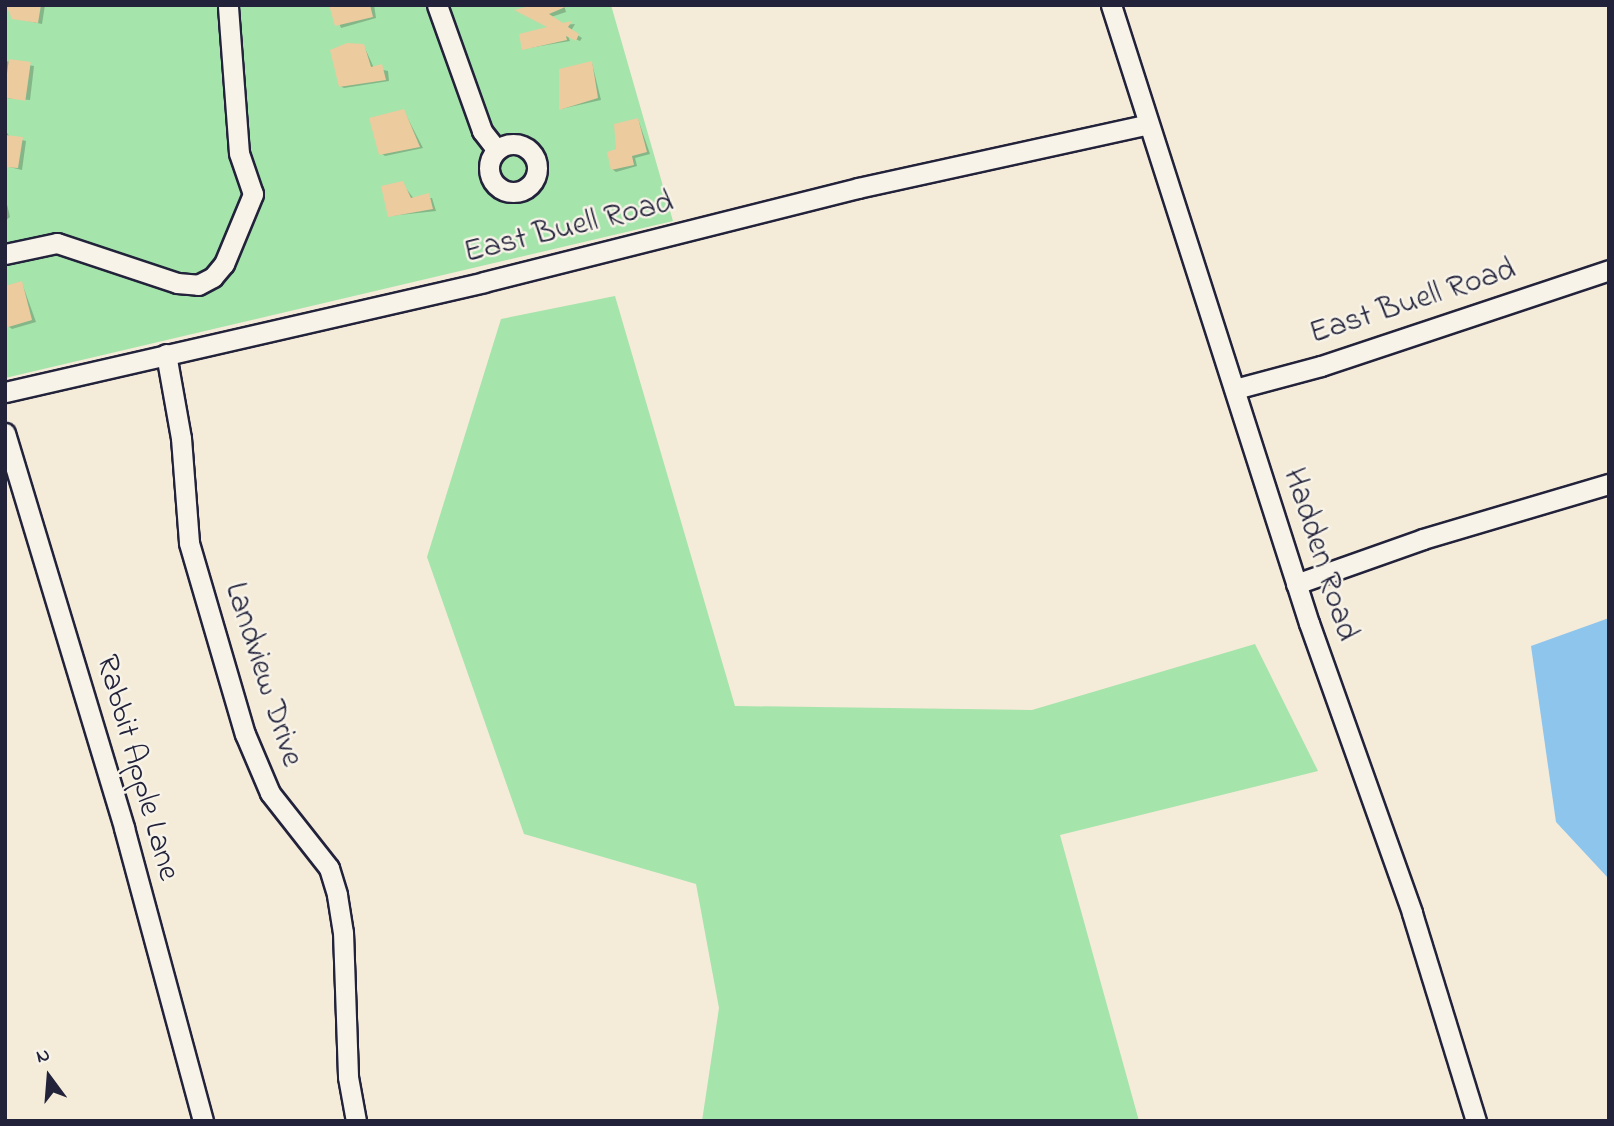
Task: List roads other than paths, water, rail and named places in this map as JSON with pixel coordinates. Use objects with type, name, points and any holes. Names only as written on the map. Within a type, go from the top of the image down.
[{"type":"street","points":[[5,254],[57,243],[177,283],[198,285],[213,277],[224,264],[253,194],[239,153],[228,5]]},
{"type":"street","points":[[438,5],[482,131],[497,149]]},
{"type":"street","name":"Hadden Road","points":[[1111,5],[1296,584],[1412,913],[1476,1121]]},
{"type":"street","name":"East Buell Road","points":[[5,392],[484,282],[858,188],[1148,124]]},
{"type":"street","name":"East Buell Road","points":[[1235,389],[1321,366],[1609,270]]},
{"type":"street","name":"Landview Drive","points":[[166,354],[181,438],[189,543],[245,734],[270,793],[329,868],[337,895],[343,932],[348,1077],[356,1121]]},
{"type":"street","name":"Rabbit Apple Lane","points":[[5,433],[124,828],[203,1121]]},
{"type":"street","points":[[1296,584],[1423,539],[1609,484]]},
{"type":"water","points":[[1609,618],[1609,879],[1556,822],[1531,646]]}]
